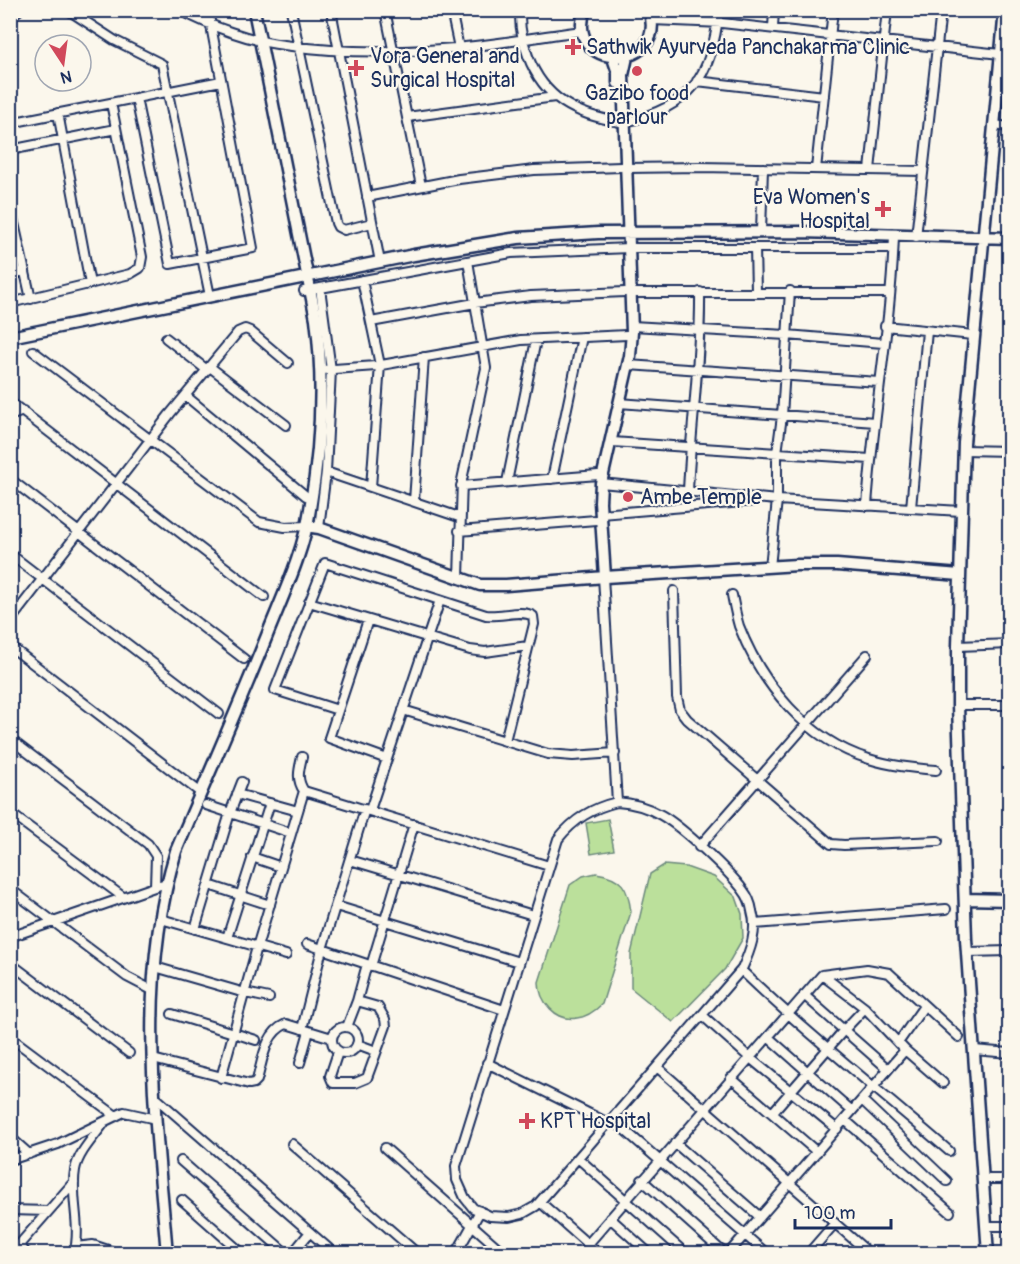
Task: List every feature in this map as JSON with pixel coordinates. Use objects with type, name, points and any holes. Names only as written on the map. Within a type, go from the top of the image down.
[{"type":"street","points":[[10,16],[19,10]]},
{"type":"street","points":[[68,10],[114,40],[162,64],[210,296]]},
{"type":"street","points":[[180,10],[210,23],[282,45],[338,49],[459,48],[583,31]]},
{"type":"street","points":[[136,98],[170,264],[253,248],[208,10]]},
{"type":"street","points":[[248,10],[256,38],[305,277],[311,289],[326,370],[326,472],[319,528]]},
{"type":"street","points":[[254,10],[256,38]]},
{"type":"street","points":[[291,10],[336,223],[344,230],[372,223]]},
{"type":"street","points":[[331,10],[380,262]]},
{"type":"street","points":[[385,10],[421,186]]},
{"type":"street","points":[[451,10],[459,48]]},
{"type":"street","points":[[585,10],[583,31],[586,40],[595,51],[613,58],[627,57],[644,46],[651,33],[650,15],[937,47],[1003,50]]},
{"type":"street","points":[[519,13],[523,39],[532,68],[555,97],[576,111],[595,118],[622,122],[647,117],[671,107],[688,93],[704,71],[715,44],[717,10]]},
{"type":"street","points":[[772,28],[774,10]]},
{"type":"street","points":[[816,169],[833,10]]},
{"type":"street","points":[[870,170],[888,10]]},
{"type":"street","points":[[916,237],[942,10]]},
{"type":"street","points":[[988,1254],[965,900],[958,646],[963,450],[979,237],[997,80],[1003,50],[1005,10]]},
{"type":"street","points":[[622,122],[623,75],[627,57]]},
{"type":"street","points":[[599,479],[612,442],[628,365],[627,233],[622,122],[618,73],[613,58]]},
{"type":"street","points":[[997,80],[1010,82]]},
{"type":"street","points":[[10,107],[12,122],[221,81]]},
{"type":"street","points":[[697,81],[824,96]]},
{"type":"street","points":[[407,117],[555,97]]},
{"type":"street","points":[[10,303],[136,272],[142,263],[111,103]]},
{"type":"street","points":[[58,113],[90,284]]},
{"type":"street","points":[[993,125],[1010,127]]},
{"type":"street","points":[[10,150],[116,129]]},
{"type":"street","points":[[367,197],[459,179],[534,170],[624,167],[923,171]]},
{"type":"street","points":[[761,232],[763,168]]},
{"type":"street","points":[[11,207],[31,299]]},
{"type":"street","points":[[10,336],[380,262],[518,238],[627,233],[761,232],[979,237],[1010,240]]},
{"type":"street","points":[[867,506],[894,236]]},
{"type":"street","points":[[311,289],[511,253],[626,248],[893,249]]},
{"type":"street","points":[[755,248],[756,291]]},
{"type":"street","points":[[10,252],[20,250]]},
{"type":"street","points":[[459,578],[461,486],[468,443],[486,368],[468,261]]},
{"type":"street","points":[[10,274],[25,271]]},
{"type":"street","points":[[362,280],[380,365],[371,487]]},
{"type":"street","points":[[306,526],[314,390],[311,289]]},
{"type":"street","points":[[371,322],[476,303],[531,296],[756,291],[889,292]]},
{"type":"street","points":[[770,567],[777,500],[777,453],[782,416],[790,291]]},
{"type":"street","points":[[688,491],[700,330],[700,292]]},
{"type":"street","points":[[885,326],[973,335]]},
{"type":"street","points":[[10,621],[238,332],[244,329],[250,331],[288,363]]},
{"type":"street","points":[[618,802],[599,517],[595,501],[629,330]]},
{"type":"street","points":[[326,370],[380,365],[536,340],[582,337],[629,330],[700,330],[884,344]]},
{"type":"street","points":[[911,508],[927,330]]},
{"type":"street","points":[[552,478],[582,337]]},
{"type":"street","points":[[166,338],[286,425]]},
{"type":"street","points":[[507,482],[536,340]]},
{"type":"street","points":[[33,351],[259,522],[285,527],[319,528],[480,585],[837,565],[960,575]]},
{"type":"street","points":[[414,501],[424,357]]},
{"type":"street","points":[[628,365],[879,382]]},
{"type":"street","points":[[167,1254],[156,1119],[152,990],[166,883],[176,851],[290,580],[310,510],[326,370]]},
{"type":"street","points":[[186,396],[306,496]]},
{"type":"street","points":[[10,402],[264,597]]},
{"type":"street","points":[[619,403],[875,423]]},
{"type":"street","points":[[10,416],[23,411]]},
{"type":"street","points":[[612,442],[870,459]]},
{"type":"street","points":[[963,450],[1010,451]]},
{"type":"street","points":[[326,472],[459,517]]},
{"type":"street","points":[[461,486],[552,478],[599,479],[777,500],[961,512]]},
{"type":"street","points":[[10,479],[244,659]]},
{"type":"street","points":[[459,531],[777,500]]},
{"type":"street","points":[[10,554],[219,714]]},
{"type":"street","points":[[338,710],[275,690],[325,563],[486,615],[530,614],[535,620],[505,741]]},
{"type":"street","points":[[674,591],[677,697],[680,710],[687,719],[831,843],[844,845],[938,841]]},
{"type":"street","points":[[732,595],[738,624],[760,669],[786,704],[806,724],[833,743],[867,759],[901,767],[936,770]]},
{"type":"street","points":[[300,1063],[322,949],[350,860],[387,759],[440,600]]},
{"type":"street","points":[[309,602],[427,638],[485,652],[528,646]]},
{"type":"street","points":[[368,620],[328,736],[329,739],[387,759]]},
{"type":"street","points":[[958,646],[1010,644]]},
{"type":"street","points":[[10,646],[201,793]]},
{"type":"street","points":[[699,847],[867,655]]},
{"type":"street","points":[[958,705],[1010,705]]},
{"type":"street","points":[[403,710],[548,754],[573,756],[615,753]]},
{"type":"street","points":[[10,739],[148,844],[156,856],[154,886]]},
{"type":"street","points":[[302,758],[298,777],[304,791],[549,866]]},
{"type":"street","points":[[195,929],[230,813],[242,782]]},
{"type":"street","points":[[221,1078],[257,946],[304,791]]},
{"type":"street","points":[[237,794],[298,811]]},
{"type":"street","points":[[618,802],[632,803],[664,816],[699,847],[745,892],[753,912],[751,950],[741,970],[540,1202],[522,1214],[508,1217],[490,1216],[473,1208],[465,1198],[457,1180],[456,1166],[558,839],[577,819],[600,807],[618,802]]},
{"type":"street","points":[[227,938],[270,803]]},
{"type":"street","points":[[206,805],[291,833]]},
{"type":"street","points":[[10,813],[123,897]]},
{"type":"street","points":[[347,1027],[385,921],[414,824]]},
{"type":"street","points":[[252,858],[281,867]]},
{"type":"street","points":[[350,860],[534,915]]},
{"type":"street","points":[[10,938],[166,883]]},
{"type":"street","points":[[209,885],[270,905]]},
{"type":"street","points":[[10,890],[127,977],[152,990]]},
{"type":"street","points":[[965,900],[1010,900]]},
{"type":"street","points":[[336,906],[519,962]]},
{"type":"street","points":[[754,924],[946,909]]},
{"type":"street","points":[[161,919],[286,955]]},
{"type":"street","points":[[307,944],[504,1010]]},
{"type":"street","points":[[968,952],[1010,951]]},
{"type":"street","points":[[10,963],[129,1053]]},
{"type":"street","points":[[155,966],[269,998]]},
{"type":"street","points":[[588,1244],[822,975],[867,969],[889,973],[959,1037]]},
{"type":"street","points":[[741,970],[827,1050],[874,1086],[949,1151]]},
{"type":"street","points":[[822,975],[865,1008],[905,1050],[943,1083]]},
{"type":"street","points":[[804,995],[888,1069]]},
{"type":"street","points":[[338,1052],[330,1076],[333,1083],[355,1083],[367,1078],[386,1026],[378,1007],[357,1001]]},
{"type":"street","points":[[898,1043],[924,1006]]},
{"type":"street","points":[[772,1113],[865,1008]]},
{"type":"street","points":[[172,1014],[256,1040]]},
{"type":"street","points":[[702,1016],[837,1129]]},
{"type":"street","points":[[153,1059],[249,1084],[256,1082],[270,1036],[276,1028],[286,1024],[332,1038]]},
{"type":"street","points":[[347,1027],[357,1037],[357,1044],[349,1053],[338,1052],[332,1044],[332,1038],[333,1034],[341,1028],[347,1027]]},
{"type":"street","points":[[10,1037],[116,1116]]},
{"type":"street","points":[[768,1037],[852,1111]]},
{"type":"street","points":[[357,1044],[376,1051]]},
{"type":"street","points":[[642,1180],[726,1254],[905,1050]]},
{"type":"street","points":[[974,1050],[1010,1053]]},
{"type":"street","points":[[487,1063],[610,1121],[660,1160],[767,1254]]},
{"type":"street","points":[[657,1067],[870,1254]]},
{"type":"street","points":[[731,1078],[817,1152]]},
{"type":"street","points":[[155,1098],[335,1254]]},
{"type":"street","points":[[862,1100],[947,1181]]},
{"type":"street","points":[[10,1160],[58,1144],[129,1112],[156,1119]]},
{"type":"street","points":[[845,1120],[950,1212]]},
{"type":"street","points":[[105,1121],[80,1158],[75,1171],[75,1250],[93,1245],[120,1254]]},
{"type":"street","points":[[10,1137],[29,1154]]},
{"type":"street","points":[[675,1143],[759,1217]]},
{"type":"street","points":[[292,1144],[418,1254]]},
{"type":"street","points":[[385,1148],[505,1254]]},
{"type":"street","points":[[578,1158],[686,1254]]},
{"type":"street","points":[[181,1161],[287,1254]]},
{"type":"street","points":[[983,1179],[1010,1179]]},
{"type":"street","points":[[11,1254],[74,1182]]},
{"type":"street","points":[[182,1200],[243,1254]]},
{"type":"street","points":[[540,1202],[599,1254]]},
{"type":"street","points":[[10,1210],[48,1212]]},
{"type":"street","points":[[456,1254],[480,1211]]},
{"type":"street","points":[[610,1218],[650,1254]]},
{"type":"street","points":[[808,1254],[835,1223]]},
{"type":"street","points":[[986,1226],[1010,1226]]},
{"type":"street","points":[[292,1254],[310,1232]]},
{"type":"street","points":[[18,1245],[27,1254]]},
{"type":"green space","points":[[608,819],[614,850],[591,854],[586,823]]},
{"type":"green space","points":[[664,865],[686,867],[714,877],[736,897],[742,914],[743,938],[725,969],[673,1022],[631,988],[631,954],[650,874]]},
{"type":"green space","points":[[596,873],[612,877],[622,885],[628,896],[631,912],[602,1004],[581,1017],[562,1017],[545,1003],[539,982],[570,885],[583,876]]},
{"type":"place","name":"Sathwik Ayurveda Panchakarma Clinic","points":[[573,47]]},
{"type":"place","name":"Vora General and Surgical Hospital","points":[[356,68]]},
{"type":"place","name":"Gazibo food parlour","points":[[637,71]]},
{"type":"place","name":"Eva Women's Hospital","points":[[883,209]]},
{"type":"place","name":"Ambe Temple","points":[[628,497]]},
{"type":"place","name":"KPT Hospital","points":[[527,1121]]}]
